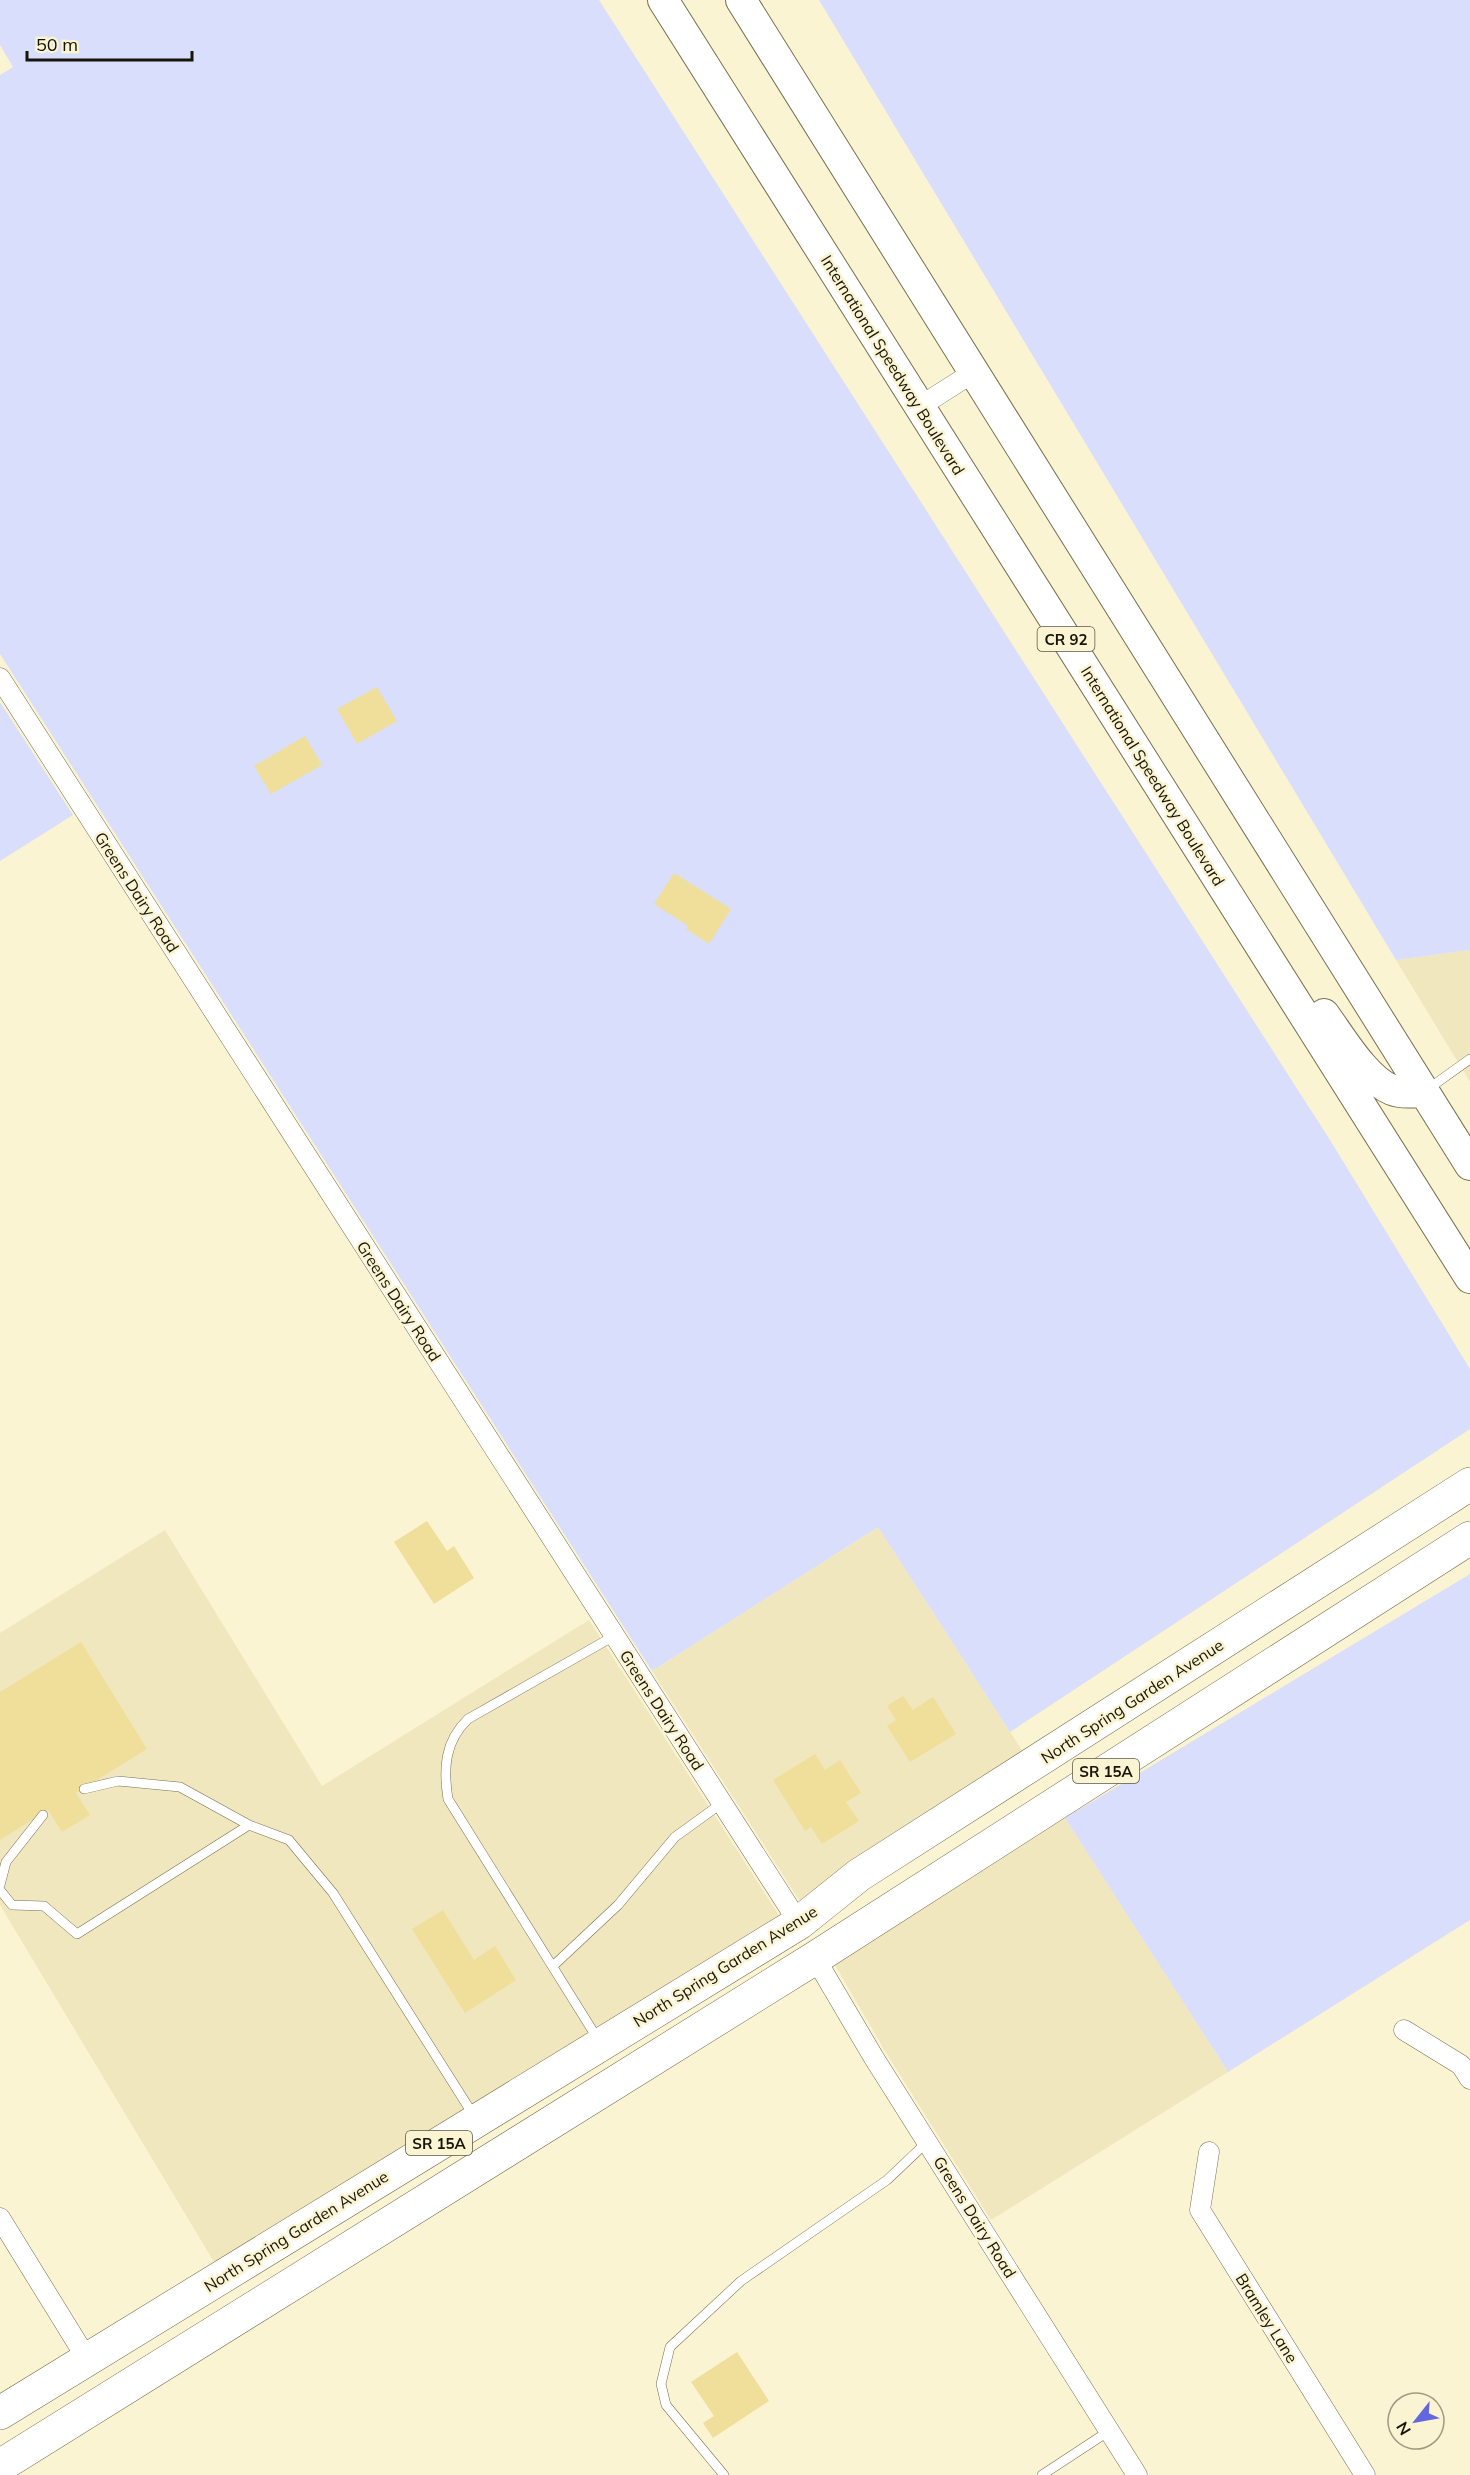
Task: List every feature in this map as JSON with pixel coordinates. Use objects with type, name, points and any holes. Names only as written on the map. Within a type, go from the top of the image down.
[{"type":"highway","name":"North Spring Garden Avenue","points":[[0,2413],[799,1923],[859,1875],[1470,1484]]},
{"type":"highway","name":"SR 15A","points":[[0,2466],[815,1958],[1470,1538]]},
{"type":"highway","points":[[815,1958],[829,1918],[859,1875]]},
{"type":"highway","points":[[741,2004],[775,1954],[783,1937],[799,1923]]},
{"type":"main road","name":"International Speedway Boulevard","points":[[663,0],[1470,1278]]},
{"type":"main road","points":[[741,0],[1470,1165]]},
{"type":"main road","points":[[1196,844],[1371,1076],[1392,1090],[1410,1094],[1424,1091]]},
{"type":"street","points":[[920,407],[974,372]]},
{"type":"street","name":"Greens Dairy Road","points":[[0,678],[799,1923]]},
{"type":"street","name":"Greens Dairy Road","points":[[815,1958],[874,2058],[1137,2475]]},
{"type":"street","points":[[1404,2030],[1461,2065],[1470,2079]]},
{"type":"street","name":"Bramley Lane","points":[[1209,2152],[1200,2210],[1365,2475]]},
{"type":"street","points":[[0,2218],[87,2359]]},
{"type":"lane","points":[[1424,1091],[1470,1059]]},
{"type":"lane","points":[[601,2044],[448,1799],[444,1777],[448,1750],[457,1730],[468,1719],[614,1636]]},
{"type":"lane","points":[[84,1790],[118,1781],[180,1787],[249,1825],[289,1840],[333,1893],[477,2120]]},
{"type":"lane","points":[[554,1966],[618,1905],[675,1837],[722,1803]]},
{"type":"lane","points":[[0,1885],[6,1862],[43,1815]]},
{"type":"lane","points":[[0,1890],[12,1905],[44,1905],[77,1934],[249,1825]]},
{"type":"lane","points":[[724,2475],[666,2405],[661,2384],[670,2347],[741,2281],[887,2180],[927,2142]]},
{"type":"lane","points":[[1042,2475],[1109,2431]]},
{"type":"shaded area","points":[[0,0],[599,0],[1330,1140],[1470,1369],[1470,1429],[1010,1732],[878,1527],[652,1671],[0,654],[0,75],[13,67],[0,45]]},
{"type":"shaded area","points":[[819,0],[1470,0],[1470,950],[1396,960]]},
{"type":"shaded area","points":[[0,702],[73,815],[0,861]]},
{"type":"shaded area","points":[[1470,950],[1470,1082],[1396,960]]},
{"type":"shaded area","points":[[878,1527],[1025,1755],[803,1906],[652,1671]]},
{"type":"shaded area","points":[[165,1530],[322,1786],[589,1620],[782,1920],[217,2267],[0,1905],[0,1633]]},
{"type":"shaded area","points":[[1470,1574],[1470,1920],[1228,2072],[1065,1818]]},
{"type":"shaded area","points":[[1062,1813],[1228,2072],[991,2220],[885,2051],[832,1960]]},
{"type":"building","points":[[377,687],[397,721],[357,744],[337,709]]},
{"type":"building","points":[[305,736],[322,765],[271,794],[254,766]]},
{"type":"building","points":[[674,873],[731,909],[709,944],[686,929],[688,926],[654,904]]},
{"type":"building","points":[[427,1521],[447,1551],[454,1546],[474,1578],[434,1604],[394,1542]]},
{"type":"building","points":[[81,1642],[147,1749],[76,1793],[90,1815],[62,1832],[48,1810],[0,1840],[0,1692]]},
{"type":"building","points":[[903,1696],[913,1710],[933,1697],[956,1734],[910,1762],[887,1726],[896,1720],[887,1706]]},
{"type":"building","points":[[815,1754],[825,1770],[840,1760],[861,1793],[846,1802],[859,1821],[822,1844],[811,1827],[805,1831],[773,1780]]},
{"type":"building","points":[[443,1910],[474,1960],[495,1946],[516,1980],[465,2013],[412,1929]]},
{"type":"building","points":[[737,2352],[769,2401],[713,2438],[703,2423],[714,2416],[691,2382]]}]
